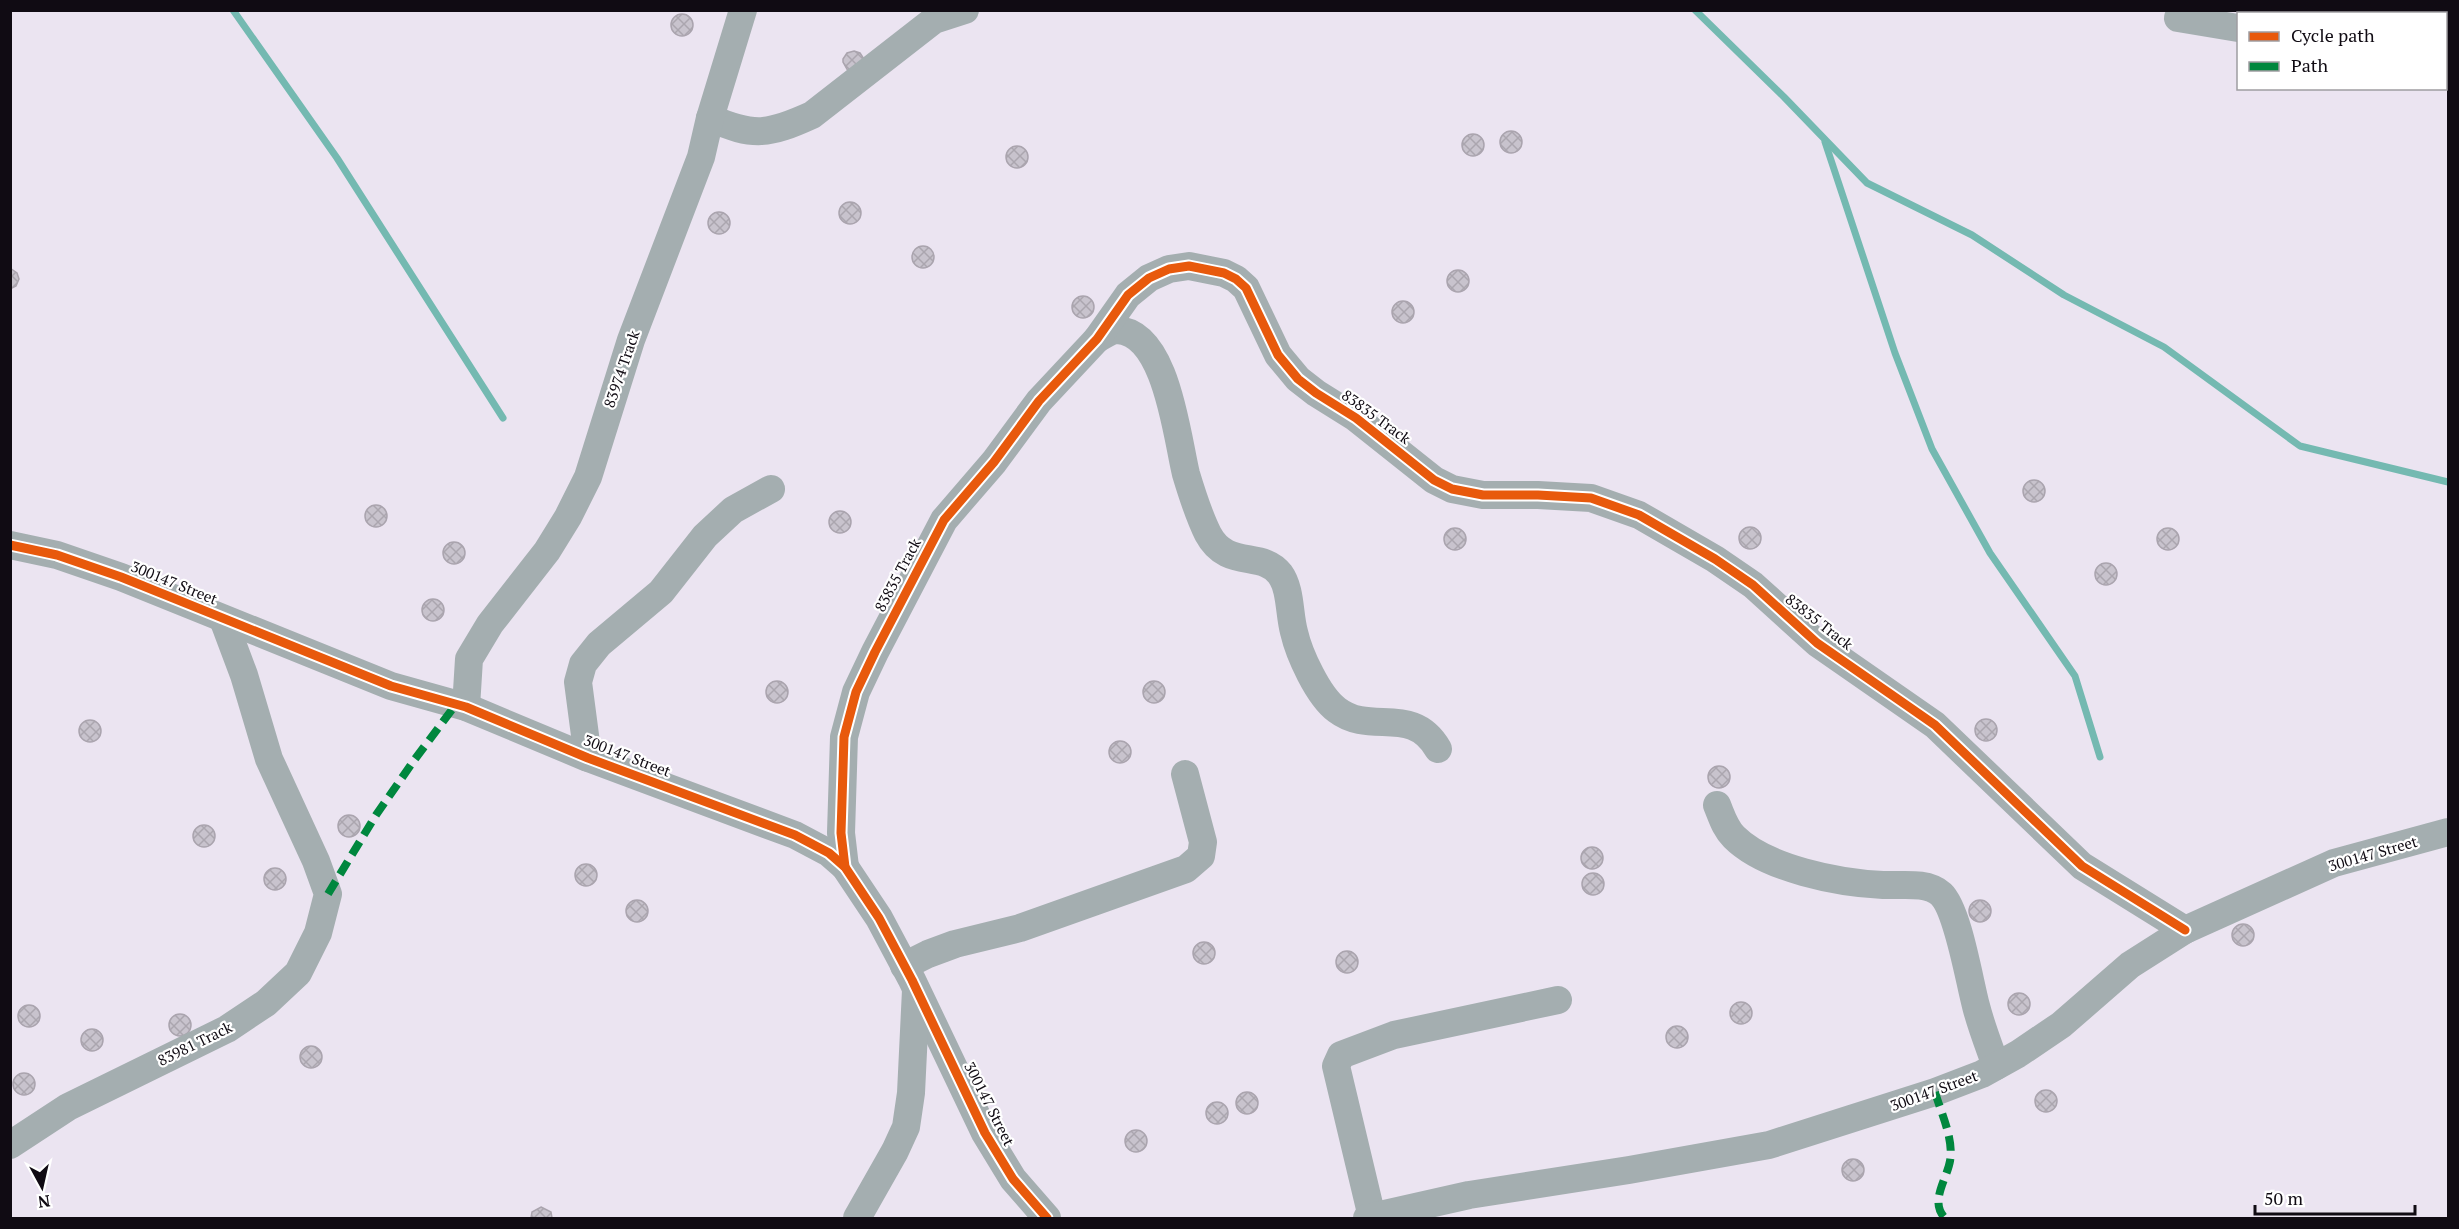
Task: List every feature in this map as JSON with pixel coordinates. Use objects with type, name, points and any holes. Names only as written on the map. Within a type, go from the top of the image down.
[{"type":"street","name":"83974 Track","points":[[466,707],[469,659],[490,624],[547,551],[568,518],[588,477],[631,340],[701,157],[710,118],[742,10]]},
{"type":"street","points":[[710,118],[733,129],[753,132],[773,130],[792,124],[820,109],[934,20],[965,10]]},
{"type":"street","points":[[2178,18],[2237,28]]},
{"type":"street","name":"83835 Track","points":[[845,867],[841,833],[844,737],[856,692],[944,520],[994,462],[1039,401],[1097,339],[1128,295],[1149,278],[1169,269],[1189,266],[1208,268],[1236,279],[1246,288],[1278,355],[1298,379],[1356,418],[1434,480],[1452,489],[1483,495],[1591,498],[1639,515],[1714,559],[1753,585],[1817,643],[1935,724],[2082,866],[2185,930]]},
{"type":"street","points":[[1097,339],[1115,330],[1139,338],[1147,348],[1159,369],[1169,399],[1186,474],[1208,534],[1225,554],[1271,567],[1282,577],[1302,658],[1330,703],[1337,710],[1358,719],[1414,725],[1425,731],[1438,749]]},
{"type":"street","points":[[588,758],[578,682],[583,664],[599,644],[661,592],[705,536],[733,510],[771,489]]},
{"type":"street","name":"300147 Street","points":[[10,545],[57,555],[110,573],[391,686],[466,707],[588,758],[795,835],[829,853],[845,867],[879,918],[910,977],[985,1134],[1013,1179],[1047,1218]]},
{"type":"street","name":"83981 Track","points":[[10,1145],[68,1107],[227,1029],[266,1003],[298,973],[318,933],[328,894],[316,861],[269,759],[244,675],[223,619]]},
{"type":"street","points":[[857,1218],[896,1151],[906,1126],[911,1093],[910,977],[946,947],[1020,928],[1186,869],[1201,856],[1203,842],[1185,774]]},
{"type":"street","points":[[1717,805],[1725,825],[1734,837],[1756,853],[1785,866],[1869,884],[1919,885],[1940,893],[1952,913],[1977,1008],[1996,1066]]},
{"type":"street","name":"300147 Street","points":[[1369,1218],[1469,1195],[1769,1145],[1935,1092],[2018,1054],[2061,1025],[2130,965],[2185,930],[2334,863],[2448,832]]},
{"type":"street","points":[[1369,1218],[1336,1066],[1341,1054],[1394,1035],[1558,1000]]},
{"type":"building","points":[[682,14],[690,17],[693,25],[690,33],[682,36],[674,33],[671,25],[674,17]]},
{"type":"building","points":[[854,51],[860,53],[864,59],[848,71],[843,59],[847,53]]},
{"type":"building","points":[[1511,131],[1519,134],[1522,142],[1519,150],[1511,153],[1503,150],[1500,142],[1503,134]]},
{"type":"building","points":[[1473,134],[1481,137],[1484,145],[1481,153],[1473,156],[1465,153],[1462,145],[1465,137]]},
{"type":"building","points":[[1017,146],[1025,149],[1028,157],[1025,165],[1017,168],[1009,165],[1006,157],[1009,149]]},
{"type":"building","points":[[850,202],[858,205],[861,213],[858,221],[850,224],[842,221],[839,213],[842,205]]},
{"type":"building","points":[[719,212],[727,215],[730,223],[727,231],[719,234],[711,231],[708,223],[711,215]]},
{"type":"building","points":[[923,246],[931,249],[934,257],[931,265],[923,268],[915,265],[912,257],[915,249]]},
{"type":"building","points":[[10,268],[17,273],[19,279],[16,286],[10,289]]},
{"type":"building","points":[[1458,270],[1466,273],[1469,281],[1466,289],[1458,292],[1450,289],[1447,281],[1450,273]]},
{"type":"building","points":[[1083,296],[1091,299],[1094,307],[1091,315],[1083,318],[1075,315],[1072,307],[1075,299]]},
{"type":"building","points":[[1403,301],[1411,304],[1414,312],[1411,320],[1403,323],[1395,320],[1392,312],[1395,304]]},
{"type":"building","points":[[2034,480],[2042,483],[2045,491],[2042,499],[2034,502],[2026,499],[2023,491],[2026,483]]},
{"type":"building","points":[[376,505],[384,508],[387,516],[384,524],[376,527],[368,524],[365,516],[368,508]]},
{"type":"building","points":[[840,511],[848,514],[851,522],[848,530],[840,533],[832,530],[829,522],[832,514]]},
{"type":"building","points":[[1750,527],[1758,530],[1761,538],[1758,546],[1750,549],[1742,546],[1739,538],[1742,530]]},
{"type":"building","points":[[1455,528],[1463,531],[1466,539],[1463,547],[1455,550],[1447,547],[1444,539],[1447,531]]},
{"type":"building","points":[[2168,528],[2176,531],[2179,539],[2176,547],[2168,550],[2160,547],[2157,539],[2160,531]]},
{"type":"building","points":[[454,542],[462,545],[465,553],[462,561],[454,564],[446,561],[443,553],[446,545]]},
{"type":"building","points":[[2106,563],[2114,566],[2117,574],[2114,582],[2106,585],[2098,582],[2095,574],[2098,566]]},
{"type":"building","points":[[433,599],[441,602],[444,610],[441,618],[433,621],[425,618],[422,610],[425,602]]},
{"type":"building","points":[[777,681],[785,684],[788,692],[785,700],[777,703],[769,700],[766,692],[769,684]]},
{"type":"building","points":[[1154,681],[1162,684],[1165,692],[1162,700],[1154,703],[1146,700],[1143,692],[1146,684]]},
{"type":"building","points":[[1986,719],[1994,722],[1997,730],[1994,738],[1986,741],[1978,738],[1975,730],[1978,722]]},
{"type":"building","points":[[90,720],[98,723],[101,731],[98,739],[90,742],[82,739],[79,731],[82,723]]},
{"type":"building","points":[[1120,741],[1128,744],[1131,752],[1128,760],[1120,763],[1112,760],[1109,752],[1112,744]]},
{"type":"building","points":[[1719,766],[1727,769],[1730,777],[1727,785],[1719,788],[1711,785],[1708,777],[1711,769]]},
{"type":"building","points":[[349,815],[357,818],[360,826],[357,834],[349,837],[341,834],[338,826],[341,818]]},
{"type":"building","points":[[204,825],[212,828],[215,836],[212,844],[204,847],[196,844],[193,836],[196,828]]},
{"type":"building","points":[[1592,847],[1600,850],[1603,858],[1600,866],[1592,869],[1584,866],[1581,858],[1584,850]]},
{"type":"building","points":[[586,864],[594,867],[597,875],[594,883],[586,886],[578,883],[575,875],[578,867]]},
{"type":"building","points":[[275,868],[283,871],[286,879],[283,887],[275,890],[267,887],[264,879],[267,871]]},
{"type":"building","points":[[1593,873],[1601,876],[1604,884],[1601,892],[1593,895],[1585,892],[1582,884],[1585,876]]},
{"type":"building","points":[[637,900],[645,903],[648,911],[645,919],[637,922],[629,919],[626,911],[629,903]]},
{"type":"building","points":[[1980,900],[1988,903],[1991,911],[1988,919],[1980,922],[1972,919],[1969,911],[1972,903]]},
{"type":"building","points":[[2243,924],[2251,927],[2254,935],[2251,943],[2243,946],[2235,943],[2232,935],[2235,927]]},
{"type":"building","points":[[1204,942],[1212,945],[1215,953],[1212,961],[1204,964],[1196,961],[1193,953],[1196,945]]},
{"type":"building","points":[[1347,951],[1355,954],[1358,962],[1355,970],[1347,973],[1339,970],[1336,962],[1339,954]]},
{"type":"building","points":[[2019,993],[2027,996],[2030,1004],[2027,1012],[2019,1015],[2011,1012],[2008,1004],[2011,996]]},
{"type":"building","points":[[1741,1002],[1749,1005],[1752,1013],[1749,1021],[1741,1024],[1733,1021],[1730,1013],[1733,1005]]},
{"type":"building","points":[[29,1005],[37,1008],[40,1016],[37,1024],[29,1027],[21,1024],[18,1016],[21,1008]]},
{"type":"building","points":[[180,1014],[188,1017],[191,1025],[188,1033],[180,1036],[172,1033],[169,1025],[172,1017]]},
{"type":"building","points":[[1677,1026],[1685,1029],[1688,1037],[1685,1045],[1677,1048],[1669,1045],[1666,1037],[1669,1029]]},
{"type":"building","points":[[92,1029],[100,1032],[103,1040],[100,1048],[92,1051],[84,1048],[81,1040],[84,1032]]},
{"type":"building","points":[[311,1046],[319,1049],[322,1057],[319,1065],[311,1068],[303,1065],[300,1057],[303,1049]]},
{"type":"building","points":[[24,1073],[32,1076],[35,1084],[32,1092],[24,1095],[16,1092],[13,1084],[16,1076]]},
{"type":"building","points":[[2046,1090],[2054,1093],[2057,1101],[2054,1109],[2046,1112],[2038,1109],[2035,1101],[2038,1093]]},
{"type":"building","points":[[1247,1092],[1255,1095],[1258,1103],[1255,1111],[1247,1114],[1239,1111],[1236,1103],[1239,1095]]},
{"type":"building","points":[[1217,1102],[1225,1105],[1228,1113],[1225,1121],[1217,1124],[1209,1121],[1206,1113],[1209,1105]]},
{"type":"building","points":[[1136,1130],[1144,1133],[1147,1141],[1144,1149],[1136,1152],[1128,1149],[1125,1141],[1128,1133]]},
{"type":"building","points":[[1853,1159],[1861,1162],[1864,1170],[1861,1178],[1853,1181],[1845,1178],[1842,1170],[1845,1162]]},
{"type":"building","points":[[541,1207],[551,1212],[552,1218],[531,1218],[532,1212]]},
{"type":"waterway","points":[[233,10],[337,158],[503,418]]},
{"type":"waterway","points":[[1695,10],[1867,183],[1972,235],[2064,295],[2164,347],[2300,446],[2448,482]]},
{"type":"waterway","points":[[1825,142],[1895,353],[1932,449],[1990,553],[2075,676],[2100,757]]},
{"type":"marked path","points":[[328,894],[376,815],[415,759],[454,707],[460,707]]},
{"type":"marked path","points":[[1935,1092],[1946,1126],[1951,1153],[1939,1198],[1940,1212],[1945,1218]]},
{"type":"cycle path","points":[[845,867],[841,833],[844,737],[856,692],[944,520],[994,462],[1039,401],[1097,339],[1128,295],[1149,278],[1169,269],[1189,266],[1224,273],[1236,279],[1246,288],[1278,355],[1298,379],[1356,418],[1434,480],[1452,489],[1483,495],[1591,498],[1639,515],[1715,559],[1753,585],[1817,643],[1935,725],[2082,866],[2185,930]]},
{"type":"cycle path","points":[[10,545],[57,555],[121,577],[391,686],[466,707],[588,758],[795,835],[829,853],[845,867],[879,918],[912,980],[985,1133],[1013,1179],[1047,1218]]}]
